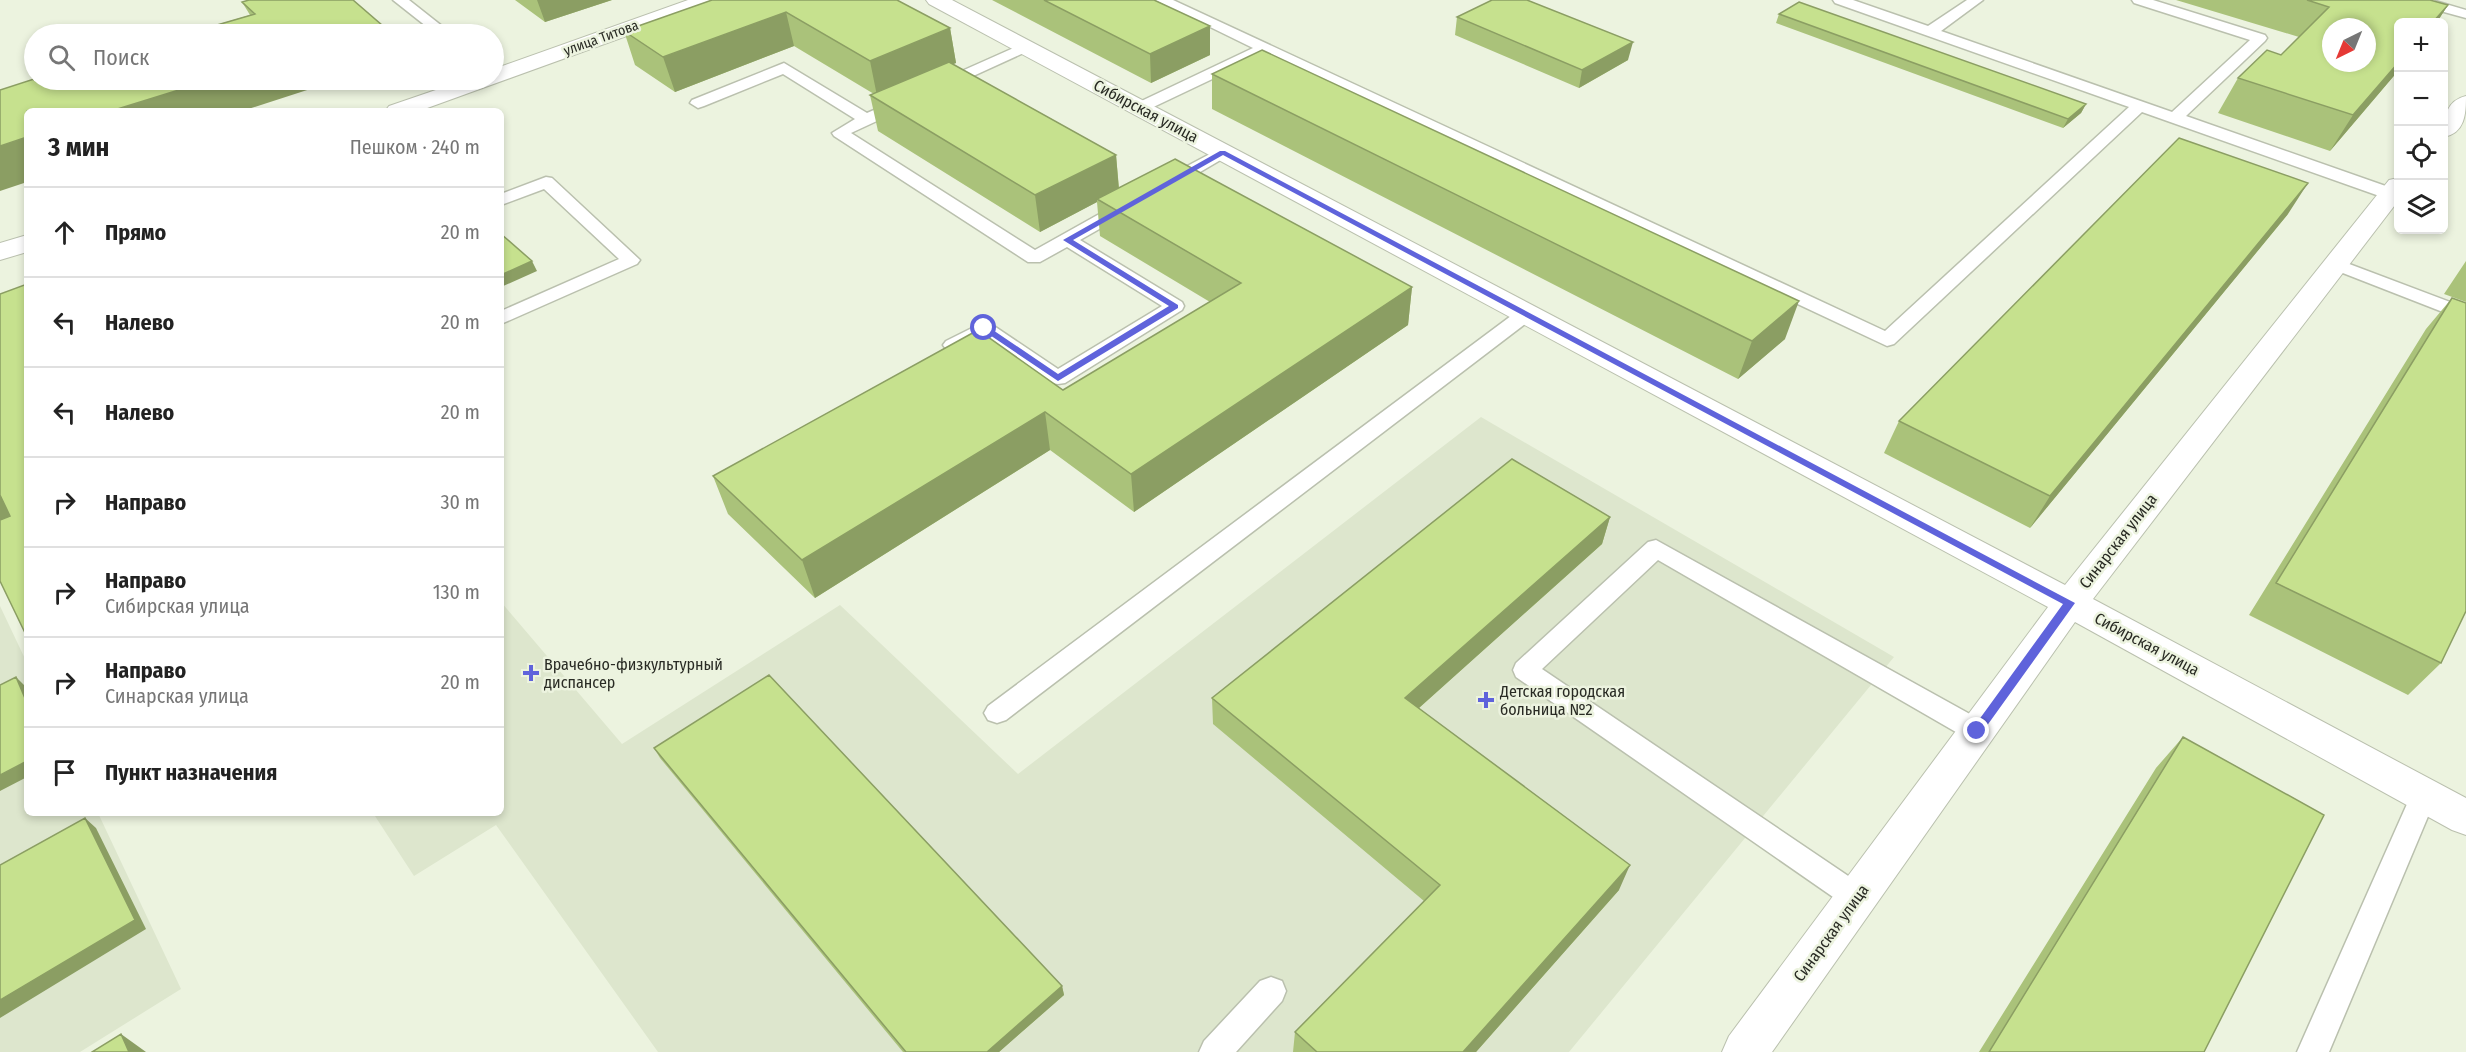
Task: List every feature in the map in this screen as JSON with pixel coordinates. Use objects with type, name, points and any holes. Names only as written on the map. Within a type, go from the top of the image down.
[{"type":"street","name":"улица Титова","points":[[504,72],[708,0]]},
{"type":"street","name":"Сибирская улица","points":[[936,0],[2070,603],[2466,818]]},
{"type":"street","name":"улица Титова","points":[[405,108],[454,90]]},
{"type":"street","points":[[2447,126],[2466,103]]},
{"type":"street","name":"Синарская улица","points":[[1744,1052],[2070,603],[2394,191]]},
{"type":"street","points":[[0,252],[24,244]]},
{"type":"lane","points":[[400,0],[432,24]]},
{"type":"lane","points":[[1162,0],[1887,340],[2139,106]]},
{"type":"lane","points":[[1840,0],[2139,106],[2394,190]]},
{"type":"lane","points":[[1931,31],[1976,0]]},
{"type":"lane","points":[[2139,0],[2260,38],[2175,118]]},
{"type":"lane","points":[[2416,0],[2466,14]]},
{"type":"lane","points":[[1025,47],[840,133],[1034,258],[1223,152]]},
{"type":"lane","points":[[1139,108],[1265,48]]},
{"type":"lane","points":[[698,103],[784,68],[866,119]]},
{"type":"lane","points":[[504,199],[546,182],[631,260],[504,317]]},
{"type":"lane","points":[[933,357],[984,328],[1058,378],[1175,306],[1067,240]]},
{"type":"lane","points":[[2336,264],[2466,315]]},
{"type":"lane","points":[[997,712],[1527,314]]},
{"type":"lane","points":[[1856,897],[1525,670],[1656,548],[1977,731]]},
{"type":"lane","points":[[2313,1052],[2424,795]]},
{"type":"lane","points":[[1215,1052],[1271,991]]},
{"type":"shaded area","name":"Детская городская больница №2","points":[[1481,417],[1894,657],[1569,1052],[658,1052],[496,825],[414,876],[375,816],[504,816],[504,606],[622,744],[840,605],[1018,774]]},
{"type":"shaded area","points":[[0,606],[24,657],[24,816],[99,816],[181,989],[80,1052],[0,1052]]},
{"type":"building","points":[[249,0],[353,0],[381,24],[220,24],[255,14],[242,2]]},
{"type":"building","points":[[712,0],[897,0],[950,28],[870,61],[786,12],[663,57],[624,31]]},
{"type":"building","points":[[1044,0],[1154,0],[1210,26],[1150,54]]},
{"type":"building","points":[[1492,0],[1527,0],[1633,42],[1582,70],[1457,17]]},
{"type":"building","points":[[2307,0],[2430,0],[2448,5],[2437,18],[2394,18],[2394,68],[2353,115],[2238,78],[2267,50],[2281,55],[2329,7]]},
{"type":"building","points":[[1799,2],[2086,104],[2068,119],[1779,14]]},
{"type":"building","points":[[1262,50],[1799,301],[1752,341],[1212,74]]},
{"type":"building","points":[[949,62],[1116,155],[1035,195],[870,95]]},
{"type":"building","points":[[24,82],[24,90],[179,90],[121,108],[24,108],[24,138],[0,146],[0,90]]},
{"type":"building","points":[[2179,138],[2308,183],[2050,496],[1899,421]]},
{"type":"building","points":[[1175,159],[1412,287],[1131,474],[1045,412],[802,560],[713,476],[978,330],[1063,390],[1241,283],[1097,199]]},
{"type":"building","points":[[504,237],[532,261],[504,274]]},
{"type":"building","points":[[24,285],[24,631],[0,581],[0,520],[10,516],[0,495],[0,294]]},
{"type":"building","points":[[2452,298],[2466,303],[2466,611],[2441,663],[2276,583]]},
{"type":"building","points":[[1512,459],[1610,517],[1405,698],[1630,865],[1463,1052],[1317,1052],[1295,1032],[1440,885],[1212,698]]},
{"type":"building","points":[[769,675],[1062,986],[987,1052],[906,1052],[654,748]]},
{"type":"building","points":[[16,677],[24,696],[24,763],[0,775],[0,685]]},
{"type":"building","points":[[2183,737],[2324,815],[2204,1052],[1989,1052]]},
{"type":"building","points":[[85,818],[135,920],[0,1000],[0,865]]},
{"type":"building","points":[[121,1034],[129,1052],[92,1052]]},
{"type":"place","name":"Врачебно-физкультурный диспансер","points":[[531,673]]},
{"type":"place","name":"Детская городская больница №2","points":[[1486,700]]},
{"type":"route","points":[[984,328],[1058,378],[1175,306],[1067,240],[1223,152],[2070,603],[1977,731]]}]
